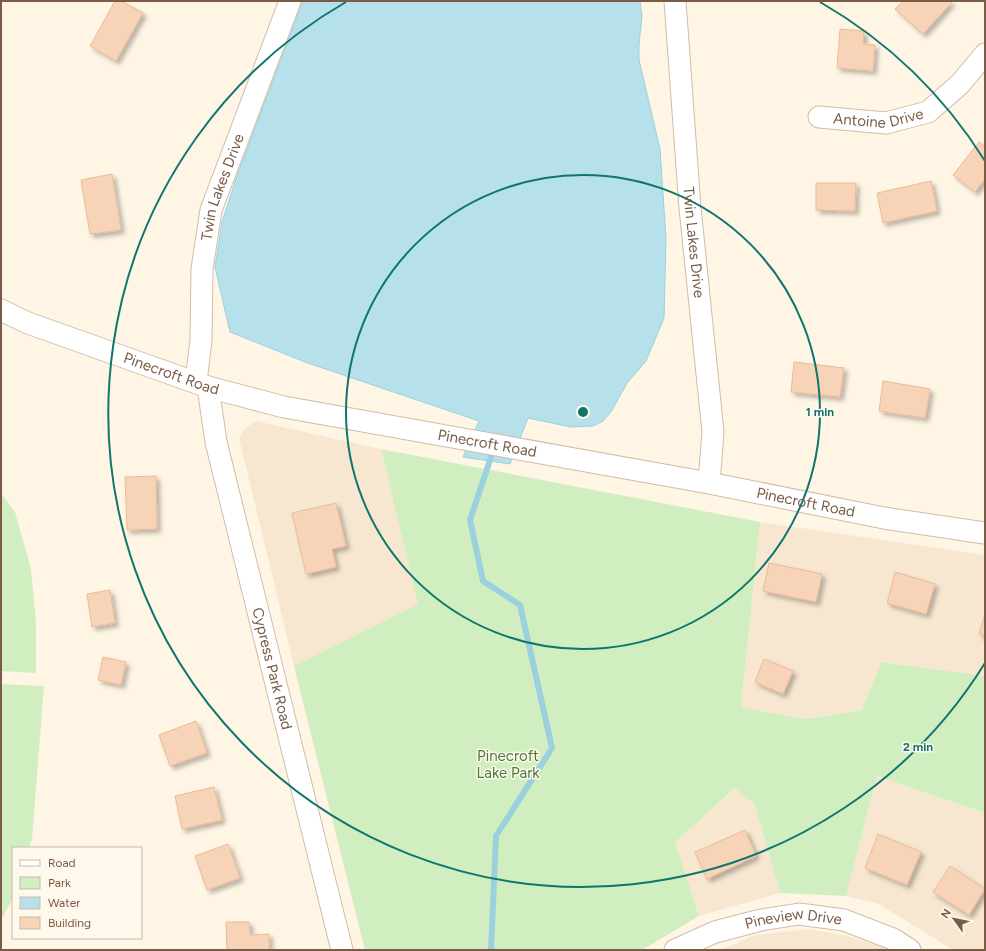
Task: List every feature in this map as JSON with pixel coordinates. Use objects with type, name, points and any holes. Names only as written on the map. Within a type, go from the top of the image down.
[{"type":"street","name":"Twin Lakes Drive","points":[[202,385],[202,269],[211,210],[290,1]]},
{"type":"street","name":"Twin Lakes Drive","points":[[675,1],[690,208],[713,432],[709,483]]},
{"type":"street","name":"Antoine Drive","points":[[819,117],[886,123],[928,112],[960,84],[985,54]]},
{"type":"street","name":"Pinecroft Road","points":[[1,310],[28,323],[202,385],[284,407],[534,453],[709,483],[884,518],[985,533]]},
{"type":"street","name":"Cypress Park Road","points":[[202,385],[342,950]]},
{"type":"street","name":"Pineview Drive","points":[[675,950],[715,932],[761,920],[799,914],[844,920],[893,939],[910,950]]},
{"type":"shaded area","points":[[256,421],[381,449],[418,604],[294,666],[239,438],[244,429]]},
{"type":"shaded area","points":[[760,522],[985,555],[985,676],[881,662],[862,710],[805,719],[741,707]]},
{"type":"shaded area","points":[[877,776],[985,813],[985,950],[953,950],[879,904],[846,896]]},
{"type":"shaded area","points":[[736,788],[755,805],[780,893],[699,916],[674,842]]},
{"type":"shaded area","points":[[807,929],[843,935],[877,944],[889,950],[721,950],[755,935]]},
{"type":"green space","name":"Pinecroft Lake Park","points":[[381,449],[760,522],[741,707],[805,719],[862,710],[881,662],[985,676],[985,813],[877,776],[846,896],[780,893],[755,805],[735,788],[675,842],[699,916],[642,950],[365,950],[294,666],[418,604]]},
{"type":"green space","points":[[1,493],[15,512],[31,569],[36,622],[36,673],[1,671]]},
{"type":"green space","points":[[1,684],[44,686],[32,839],[29,847],[12,847],[12,900],[1,920]]},
{"type":"water","points":[[303,1],[640,1],[642,16],[639,60],[660,149],[666,239],[664,318],[646,361],[627,383],[611,412],[603,421],[593,426],[571,427],[528,418],[510,464],[463,457],[479,421],[305,362],[230,332],[215,267],[222,222],[238,173]]},
{"type":"building","points":[[115,1],[121,1],[143,13],[116,61],[90,46]]},
{"type":"building","points":[[903,1],[952,2],[923,34],[895,9]]},
{"type":"building","points":[[840,29],[864,31],[863,44],[875,45],[873,71],[837,68]]},
{"type":"building","points":[[979,142],[985,146],[985,179],[975,192],[953,175]]},
{"type":"building","points":[[112,174],[121,230],[90,234],[81,180]]},
{"type":"building","points":[[931,181],[937,211],[883,223],[877,193]]},
{"type":"building","points":[[816,183],[856,183],[855,211],[816,210]]},
{"type":"building","points":[[794,362],[844,368],[840,397],[791,392]]},
{"type":"building","points":[[883,381],[930,389],[925,418],[879,411]]},
{"type":"building","points":[[156,476],[157,529],[127,530],[125,477]]},
{"type":"building","points":[[336,503],[346,546],[332,549],[336,567],[306,574],[292,513]]},
{"type":"building","points":[[769,563],[822,574],[816,602],[763,591]]},
{"type":"building","points":[[895,572],[935,584],[926,614],[887,603]]},
{"type":"building","points":[[110,590],[115,623],[92,627],[87,594]]},
{"type":"building","points":[[985,614],[985,636],[979,634]]},
{"type":"building","points":[[103,657],[126,662],[121,685],[98,680]]},
{"type":"building","points":[[764,659],[793,671],[783,694],[755,682]]},
{"type":"building","points":[[196,721],[207,753],[170,766],[159,735]]},
{"type":"building","points":[[214,787],[222,820],[182,829],[175,796]]},
{"type":"building","points":[[745,830],[756,856],[707,879],[695,852]]},
{"type":"building","points":[[878,834],[921,852],[907,885],[865,868]]},
{"type":"building","points":[[228,844],[240,878],[207,890],[195,856]]},
{"type":"building","points":[[950,866],[985,889],[969,915],[933,892]]},
{"type":"building","points":[[226,922],[249,922],[250,935],[269,934],[269,950],[227,950]]},
{"type":"waterway","points":[[491,950],[496,836],[552,748],[520,605],[483,581],[470,520],[492,454]]}]
